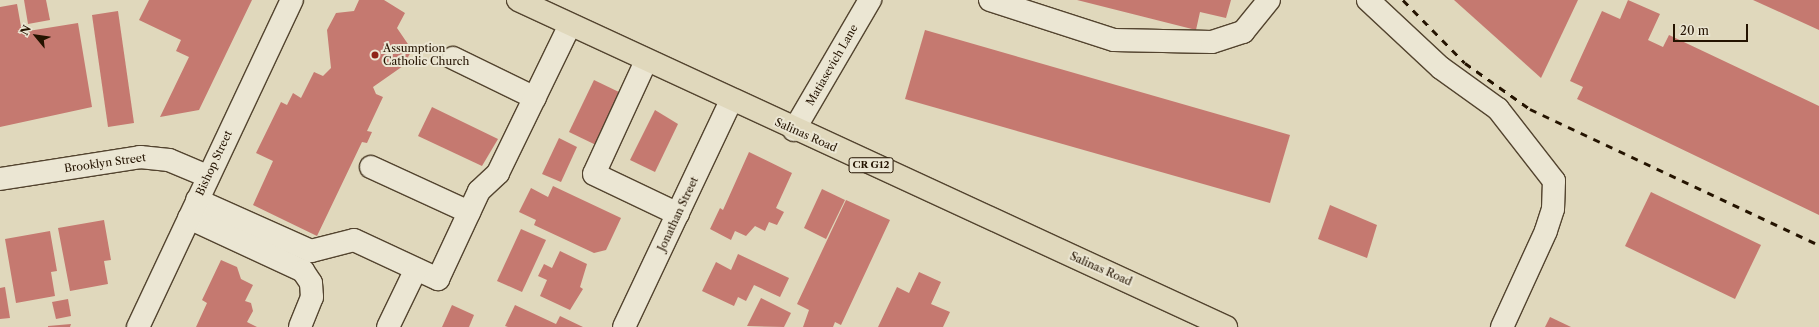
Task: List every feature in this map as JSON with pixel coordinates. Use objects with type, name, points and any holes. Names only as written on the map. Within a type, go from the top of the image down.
[{"type":"main road","name":"Salinas Road","points":[[518,0],[731,101],[1226,327]]},
{"type":"street","name":"Bishop Street","points":[[138,327],[207,176],[292,0]]},
{"type":"street","name":"Matiasevich Lane","points":[[794,130],[870,0]]},
{"type":"street","points":[[990,0],[1114,40],[1212,42],[1243,32],[1269,0]]},
{"type":"street","points":[[1368,0],[1441,68],[1498,109],[1554,181],[1553,209],[1546,231],[1502,327]]},
{"type":"street","points":[[193,209],[311,251],[354,240],[438,279],[480,188],[498,173],[570,25]]},
{"type":"street","points":[[453,58],[535,98]]},
{"type":"street","points":[[646,61],[594,174],[678,214]]},
{"type":"street","name":"Jonathan Street","points":[[624,327],[731,101]]},
{"type":"street","name":"Brooklyn Street","points":[[0,179],[140,157],[169,160],[207,176]]},
{"type":"street","points":[[372,167],[469,212]]},
{"type":"street","points":[[193,209],[302,271],[311,283],[312,297],[300,327]]},
{"type":"street","points":[[388,327],[416,269]]},
{"type":"building","points":[[24,0],[46,0],[50,20],[28,24]]},
{"type":"building","points":[[149,0],[252,0],[199,110],[160,117],[189,57],[176,51],[181,40],[139,20]]},
{"type":"building","points":[[359,0],[384,0],[405,13],[397,28],[412,50],[403,66],[373,87],[376,94],[383,97],[367,131],[372,132],[367,143],[362,142],[317,236],[253,205],[273,161],[256,153],[281,102],[287,105],[293,93],[301,98],[314,72],[323,76],[331,68],[327,30],[336,13],[354,11]]},
{"type":"building","points":[[1077,0],[1231,0],[1226,18],[1200,12],[1196,30]]},
{"type":"building","points":[[1454,0],[1578,0],[1541,78]]},
{"type":"building","points":[[1628,0],[1660,14],[1648,40],[1663,47],[1669,35],[1819,106],[1819,215],[1577,99],[1583,87],[1570,81],[1602,11],[1620,19]]},
{"type":"building","points":[[1753,0],[1819,0],[1819,30]]},
{"type":"building","points":[[17,4],[22,32],[78,23],[92,107],[0,127],[0,7]]},
{"type":"building","points":[[118,11],[134,123],[108,127],[92,15]]},
{"type":"building","points":[[925,30],[1290,135],[1270,203],[905,99]]},
{"type":"building","points":[[594,80],[621,93],[596,145],[569,132]]},
{"type":"building","points":[[432,107],[498,139],[482,166],[418,136]]},
{"type":"building","points":[[655,110],[678,124],[655,172],[630,160]]},
{"type":"building","points":[[559,138],[577,147],[561,182],[542,174]]},
{"type":"building","points":[[749,152],[792,173],[776,208],[784,212],[777,225],[769,222],[765,231],[755,226],[746,236],[735,231],[731,240],[710,229],[720,208],[723,210]]},
{"type":"building","points":[[553,186],[621,218],[606,250],[594,253],[534,225],[536,220],[519,212],[531,188],[548,197]]},
{"type":"building","points":[[822,189],[845,200],[826,239],[804,228]]},
{"type":"building","points":[[1651,192],[1761,245],[1735,299],[1625,246]]},
{"type":"building","points":[[846,200],[890,220],[841,325],[835,322],[833,327],[803,327],[809,310],[797,304]]},
{"type":"building","points":[[1330,205],[1377,225],[1367,258],[1318,239]]},
{"type":"building","points":[[104,220],[111,260],[104,261],[108,284],[70,291],[58,228]]},
{"type":"building","points":[[521,229],[546,240],[522,292],[497,281]]},
{"type":"building","points":[[50,231],[57,271],[51,272],[55,296],[16,303],[5,239]]},
{"type":"building","points":[[560,251],[587,264],[580,287],[583,289],[570,310],[540,296],[547,280],[538,276],[544,264],[552,268]]},
{"type":"building","points":[[738,254],[789,278],[780,297],[754,285],[746,301],[738,297],[734,306],[702,291],[716,262],[731,270]]},
{"type":"building","points":[[221,260],[237,267],[241,279],[253,285],[245,301],[251,303],[253,311],[247,322],[257,327],[196,327],[207,303],[202,300]]},
{"type":"building","points":[[919,272],[941,282],[931,304],[950,312],[943,327],[878,327],[897,287],[909,293]]},
{"type":"building","points":[[5,287],[10,318],[0,319],[0,288]]},
{"type":"building","points":[[761,298],[791,313],[784,327],[747,326]]},
{"type":"building","points":[[68,299],[71,316],[56,319],[52,302]]},
{"type":"building","points":[[452,305],[474,315],[469,327],[442,327]]},
{"type":"building","points":[[515,305],[556,324],[560,316],[583,327],[505,326]]},
{"type":"building","points":[[1550,317],[1571,327],[1545,327]]},
{"type":"building","points":[[71,324],[70,327],[48,327],[48,326]]},
{"type":"railway","points":[[1403,0],[1465,63],[1530,109],[1819,245]]},
{"type":"place","name":"Assumption Catholic Church","points":[[375,55]]}]
